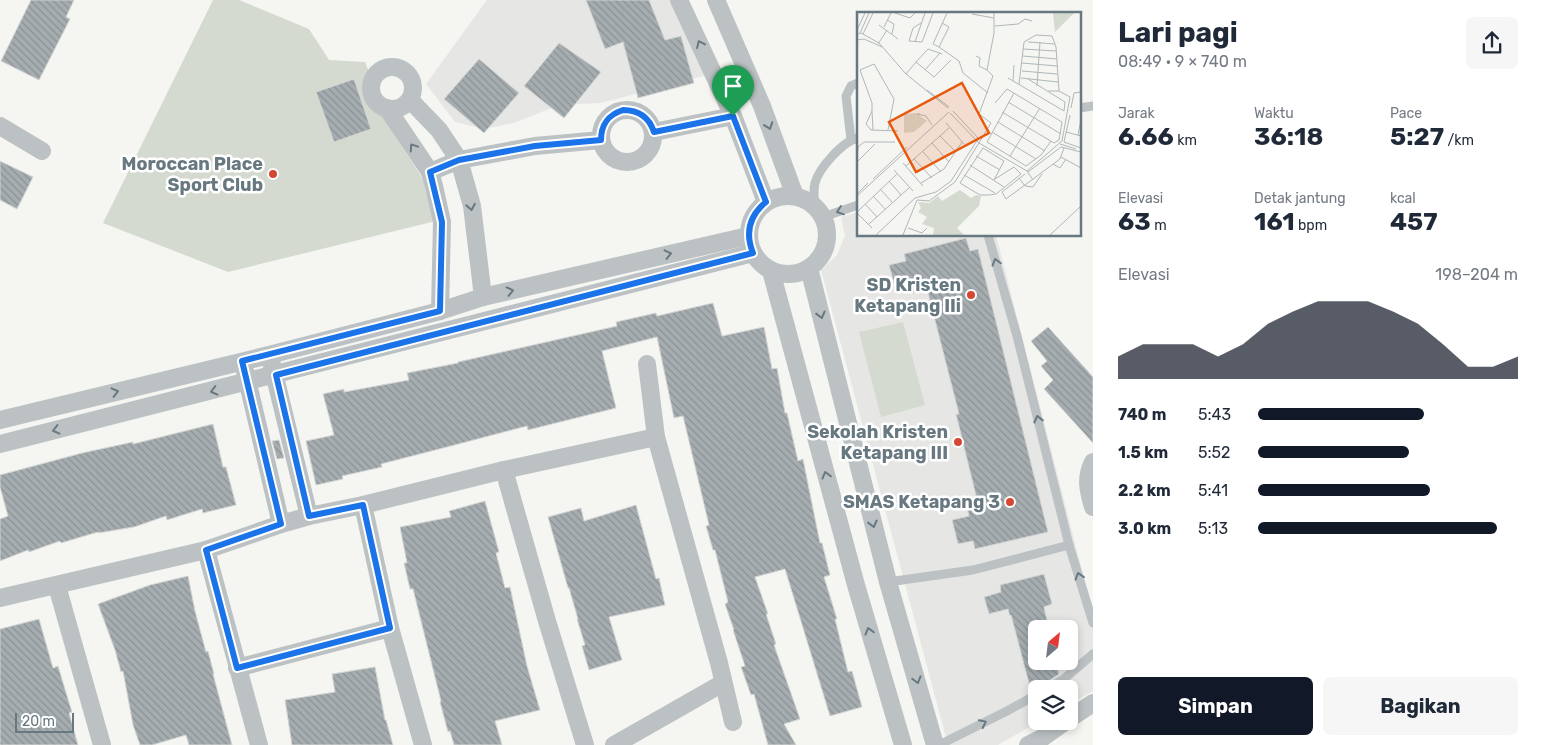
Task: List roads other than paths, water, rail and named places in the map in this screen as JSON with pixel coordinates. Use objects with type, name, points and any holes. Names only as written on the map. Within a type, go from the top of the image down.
[{"type":"street","points":[[680,0],[733,116],[766,202]]},
{"type":"street","points":[[716,0],[762,106],[795,196]]},
{"type":"street","points":[[388,67],[400,69],[410,76],[414,88],[410,100],[404,106],[396,109],[387,108],[376,102],[371,90],[377,73],[388,67]]},
{"type":"street","points":[[410,100],[438,130],[459,160],[472,206],[483,297]]},
{"type":"street","points":[[387,108],[430,172],[442,222],[440,311]]},
{"type":"street","points":[[623,110],[632,110],[646,117],[654,132],[654,140],[646,155],[640,160],[632,162],[615,160],[608,155],[601,140],[601,132],[609,117],[615,112],[623,110]]},
{"type":"street","points":[[654,132],[733,116]]},
{"type":"street","points":[[0,126],[42,151]]},
{"type":"street","points":[[430,172],[459,160],[535,146],[601,140]]},
{"type":"street","points":[[780,196],[795,196],[819,212],[826,227],[826,246],[818,260],[809,268],[797,273],[784,274],[760,264],[753,253],[748,236],[752,217],[766,202],[780,196]]},
{"type":"street","points":[[0,420],[269,355],[440,311],[483,297],[748,236]]},
{"type":"street","points":[[0,444],[753,253]]},
{"type":"street","points":[[809,268],[888,582],[937,745]]},
{"type":"street","points":[[771,270],[856,585],[903,745]]},
{"type":"street","points":[[269,355],[276,375],[309,516]]},
{"type":"street","points":[[242,361],[281,524]]},
{"type":"street","points":[[647,364],[656,437],[719,663],[733,722]]},
{"type":"street","points":[[0,598],[206,550],[309,516],[363,505],[504,470],[656,437]]},
{"type":"street","points":[[1093,462],[1087,476],[1087,482],[1093,507]]},
{"type":"street","points":[[504,470],[585,745]]},
{"type":"street","points":[[363,505],[390,628],[423,745]]},
{"type":"street","points":[[206,550],[259,745]]},
{"type":"street","points":[[57,586],[102,745]]},
{"type":"street","points":[[237,668],[390,628]]},
{"type":"street","points":[[614,745],[723,683]]},
{"type":"street","points":[[1078,713],[1093,703]]},
{"type":"street","points":[[1028,745],[1052,730]]},
{"type":"lane","points":[[857,83],[851,86],[846,96],[854,139],[828,161],[815,182],[814,194],[819,212],[857,205]]},
{"type":"lane","points":[[1080,108],[1093,106]]},
{"type":"lane","points":[[988,236],[1017,336],[1069,544],[1093,623]]},
{"type":"lane","points":[[888,582],[973,570],[1069,544]]},
{"type":"lane","points":[[1062,680],[1093,654]]},
{"type":"lane","points":[[937,745],[1007,712],[1028,700]]},
{"type":"place","name":"Moroccan Place Sport Club","points":[[273,174]]},
{"type":"place","name":"SD Kristen Ketapang IIi","points":[[971,295]]},
{"type":"place","name":"Sekolah Kristen Ketapang III","points":[[958,442]]},
{"type":"place","name":"SMAS Ketapang 3","points":[[1010,502]]}]
